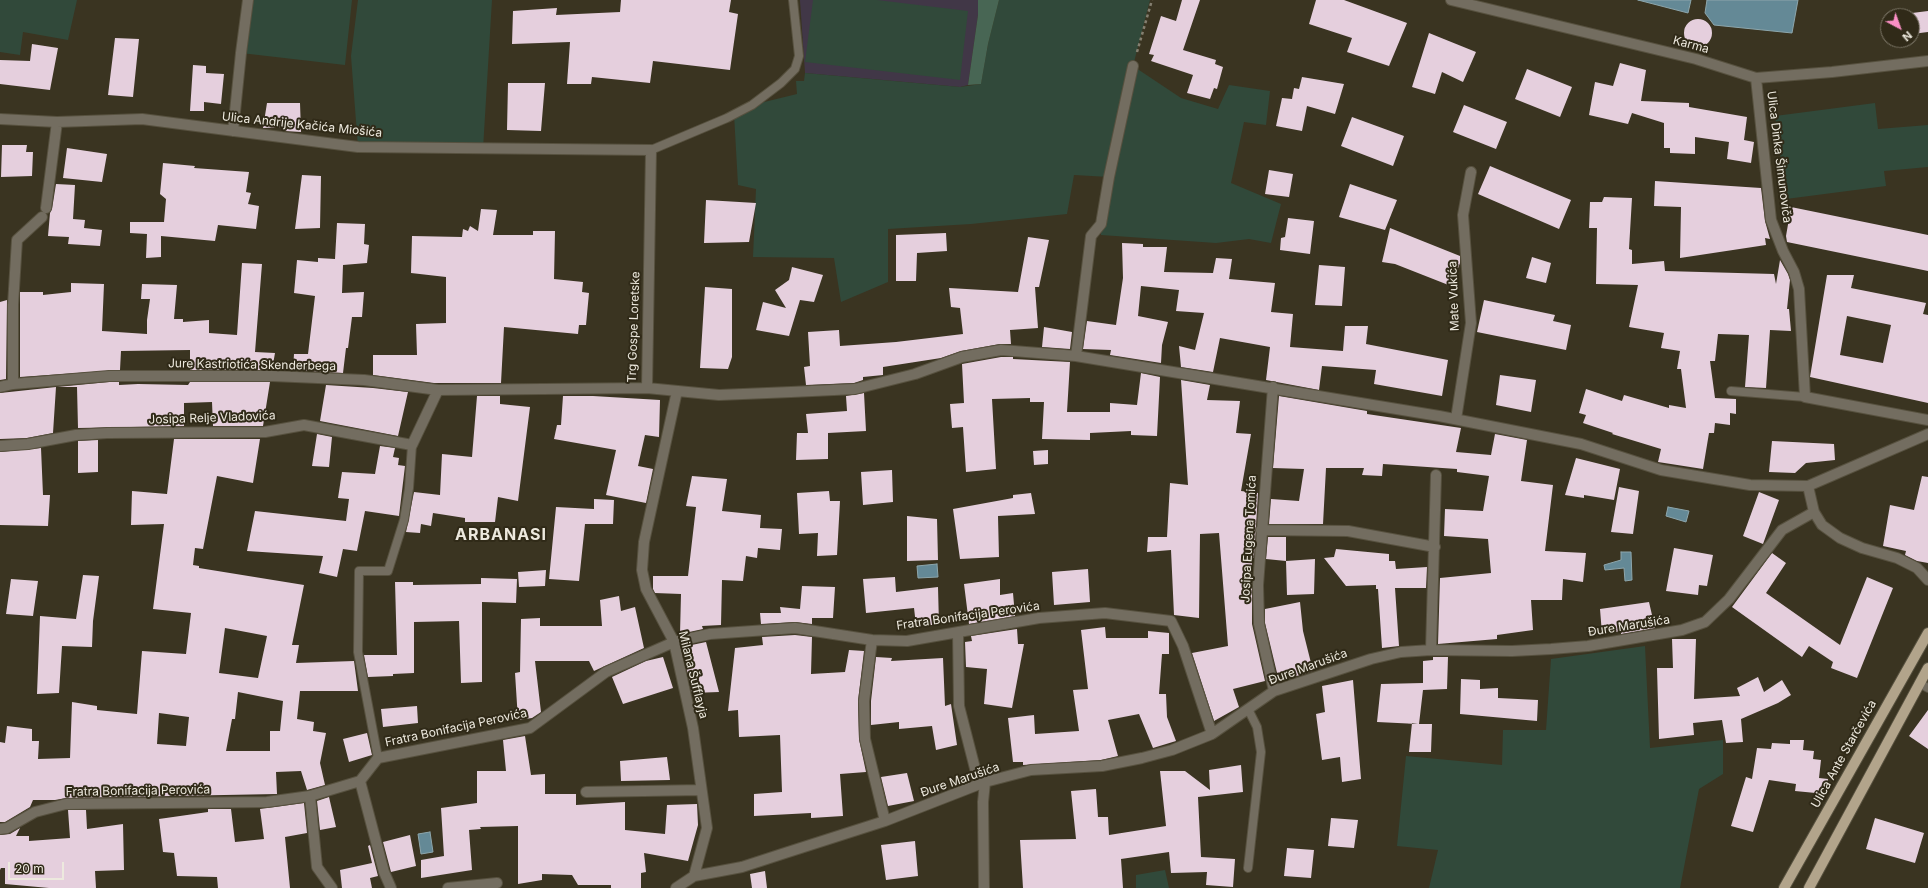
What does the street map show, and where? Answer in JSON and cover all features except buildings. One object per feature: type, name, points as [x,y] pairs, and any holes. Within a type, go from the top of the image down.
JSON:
[{"type":"main road","name":"Ulica Ante Starčevića","points":[[1784,888],[1928,633]]},
{"type":"main road","points":[[1809,888],[1924,685],[1928,668]]},
{"type":"street","points":[[233,131],[240,53],[248,0]]},
{"type":"street","name":"Karma","points":[[1451,0],[1696,59],[1756,78],[1832,72],[1928,61]]},
{"type":"street","points":[[1076,356],[1091,236],[1101,224],[1109,177],[1133,66]]},
{"type":"street","name":"Ulica Dinka Šimunoviča","points":[[1756,78],[1771,220],[1783,251],[1794,272],[1799,289],[1805,397]]},
{"type":"street","name":"Ulica Andrije Kačića Miošića","points":[[0,119],[57,122],[142,119],[358,147],[651,150]]},
{"type":"street","points":[[13,384],[13,305],[18,240],[44,213],[57,122]]},
{"type":"street","name":"Trg Gospe Loretske","points":[[504,390],[647,388],[651,150]]},
{"type":"street","name":"Mate Vukića","points":[[1456,419],[1471,323],[1463,215],[1472,172]]},
{"type":"street","points":[[647,388],[719,395],[855,389],[915,374],[962,357],[1001,350],[1076,356],[1273,387],[1456,419],[1581,444],[1661,470],[1750,485],[1808,486],[1928,434]]},
{"type":"street","name":"Jure Kastriotića Skenderbega","points":[[0,387],[13,384],[109,376],[272,376],[364,380],[438,390],[504,390]]},
{"type":"street","name":"Josipa Eugena Tomića","points":[[1273,387],[1258,585],[1259,624],[1274,691]]},
{"type":"street","points":[[412,445],[438,390]]},
{"type":"street","name":"Milana Šufflayja","points":[[677,391],[644,542],[642,570],[646,590],[674,642],[693,728],[707,828],[694,876]]},
{"type":"street","points":[[1805,397],[1928,420]]},
{"type":"street","name":"Josipa Relje Vladovića","points":[[0,446],[28,444],[76,435],[106,433],[265,432],[304,425],[412,445]]},
{"type":"street","points":[[1432,650],[1436,475]]},
{"type":"street","points":[[1808,486],[1814,512],[1822,525],[1840,538],[1862,548],[1897,558],[1917,568],[1928,580]]},
{"type":"street","name":"Đure Marušića","points":[[676,888],[694,876],[742,867],[885,821],[982,783],[1031,770],[1102,766],[1172,750],[1212,734],[1274,691],[1371,659],[1401,652],[1432,650],[1512,651],[1580,646],[1682,630],[1705,622],[1729,599],[1782,530],[1814,512]]},
{"type":"street","points":[[1261,530],[1348,531],[1435,547]]},
{"type":"street","name":"Fratra Bonifacija Perovića","points":[[0,829],[7,828],[35,812],[66,804],[267,802],[310,796],[360,781],[378,758],[530,728],[606,672],[674,642],[686,638],[710,634],[796,628],[872,640],[907,641],[1039,618],[1105,613],[1171,622],[1183,646],[1212,734]]},
{"type":"street","points":[[958,633],[959,706],[982,783],[984,888]]},
{"type":"street","points":[[872,640],[864,701],[865,738],[885,821]]},
{"type":"street","points":[[360,781],[384,872],[391,888]]},
{"type":"street","points":[[586,792],[701,790]]},
{"type":"street","points":[[310,796],[317,867],[332,888]]},
{"type":"street","points":[[448,888],[497,883]]},
{"type":"lane","points":[[651,150],[720,121],[752,104],[781,83],[795,69],[799,56],[793,0]]},
{"type":"lane","points":[[1731,391],[1805,397]]},
{"type":"lane","points":[[378,758],[358,652],[360,571],[388,571],[404,520],[409,488],[412,445]]},
{"type":"lane","points":[[1248,709],[1257,727],[1261,752],[1248,868]]},
{"type":"path","points":[[1133,66],[1152,0]]},
{"type":"shaded area","points":[[800,0],[978,0],[978,15],[968,85],[960,87],[805,73]]},
{"type":"green space","points":[[0,0],[77,0],[68,40],[23,32],[20,55],[0,52]]},
{"type":"green space","points":[[248,0],[352,0],[345,65],[241,53]]},
{"type":"green space","points":[[358,0],[492,0],[483,149],[358,147],[351,56]]},
{"type":"green space","points":[[813,0],[877,0],[968,11],[960,80],[805,62]]},
{"type":"green space","points":[[978,0],[999,0],[988,44],[981,84],[968,85],[978,15]]},
{"type":"green space","points":[[999,0],[1150,0],[1133,66],[1181,98],[1218,109],[1229,85],[1270,91],[1266,125],[1244,122],[1231,183],[1281,204],[1271,243],[1249,239],[1216,243],[1101,235],[1101,219],[1109,177],[1074,175],[1067,214],[971,224],[888,229],[888,282],[841,302],[834,258],[753,257],[756,189],[738,185],[734,114],[752,105],[797,94],[796,81],[804,81],[805,73],[960,87],[981,84],[988,44]]},
{"type":"green space","points":[[1875,103],[1878,129],[1928,125],[1928,167],[1884,171],[1886,186],[1786,199],[1775,116]]},
{"type":"green space","points":[[1645,646],[1650,748],[1723,740],[1723,774],[1699,789],[1680,888],[1429,888],[1438,850],[1397,846],[1406,756],[1502,765],[1503,730],[1546,730],[1551,659]]},
{"type":"green space","points":[[1165,870],[1169,888],[1136,888],[1136,875]]},
{"type":"water","points":[[1638,0],[1691,0],[1688,13]]},
{"type":"water","points":[[1707,0],[1798,0],[1792,33],[1714,25],[1705,13]]},
{"type":"water","points":[[1668,507],[1689,511],[1686,522],[1666,516]]},
{"type":"water","points":[[1621,552],[1631,552],[1632,580],[1625,581],[1624,568],[1605,570],[1604,565],[1621,560]]},
{"type":"water","points":[[937,564],[938,577],[918,578],[917,566]]},
{"type":"water","points":[[430,832],[433,852],[421,854],[418,834]]},
{"type":"district","name":"ARBANASI","points":[[501,535]]}]
